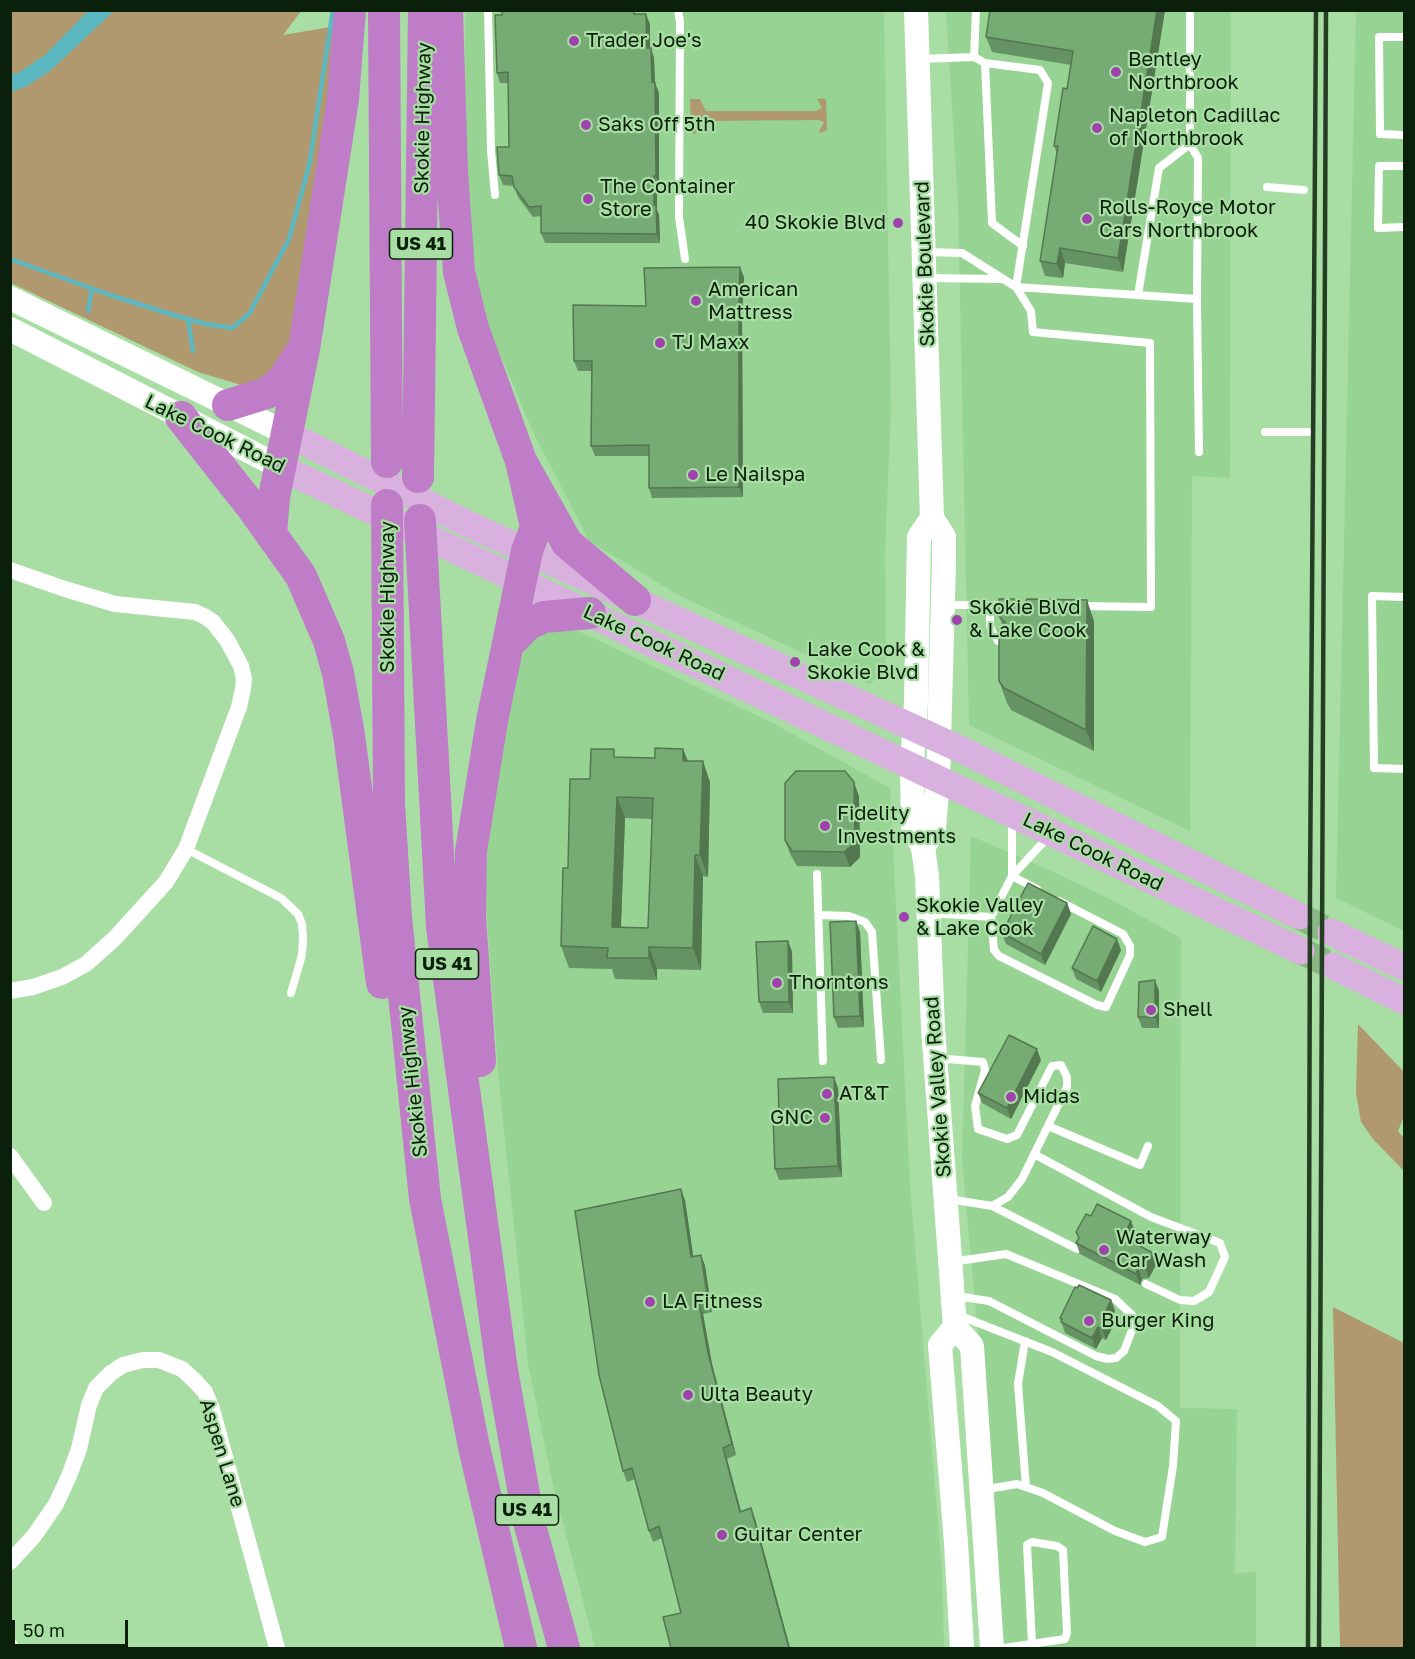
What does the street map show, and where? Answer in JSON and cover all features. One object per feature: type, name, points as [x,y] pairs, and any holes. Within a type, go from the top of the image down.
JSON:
[{"type":"highway","points":[[271,534],[274,497],[304,349],[343,99],[350,10]]},
{"type":"highway","name":"Skokie Highway","points":[[384,10],[387,462]]},
{"type":"highway","name":"Skokie Highway","points":[[418,477],[424,10]]},
{"type":"highway","points":[[447,10],[452,172],[459,272],[473,328],[521,461],[536,527],[525,566],[492,721],[471,850],[470,916],[502,1370]]},
{"type":"highway","points":[[228,405],[267,393],[282,381],[304,349]]},
{"type":"highway","points":[[181,417],[251,506],[301,576],[329,641],[338,673],[349,735],[391,1043],[404,1120],[425,1199]]},
{"type":"highway","points":[[521,461],[567,543],[635,600]]},
{"type":"highway","name":"Skokie Highway","points":[[387,506],[389,804],[396,917],[425,1199],[474,1447],[521,1648]]},
{"type":"highway","name":"Skokie Highway","points":[[420,520],[442,927],[502,1370],[529,1522],[564,1648]]},
{"type":"highway","points":[[509,644],[528,624],[544,617],[590,613]]},
{"type":"main road","name":"Skokie Boulevard","points":[[916,10],[932,518],[944,537],[943,604],[927,734]]},
{"type":"main road","name":"Lake Cook Road","points":[[10,298],[472,526],[590,613],[1301,951]]},
{"type":"main road","name":"Lake Cook Road","points":[[10,329],[280,467],[478,560],[525,566],[635,600],[927,734],[1299,916]]},
{"type":"main road","name":"Skokie Boulevard","points":[[927,734],[919,537],[932,518]]},
{"type":"main road","name":"Skokie Valley Road","points":[[927,734],[912,766],[913,828],[923,848],[927,876],[936,1058],[954,1312]]},
{"type":"main road","points":[[923,848],[934,829],[938,778],[927,734]]},
{"type":"main road","points":[[1331,932],[1404,967]]},
{"type":"main road","points":[[1333,966],[1404,1001]]},
{"type":"main road","points":[[954,1312],[972,1346],[992,1648]]},
{"type":"main road","points":[[954,1312],[940,1345],[962,1648]]},
{"type":"street","points":[[10,570],[115,604],[195,612],[213,621],[227,640],[241,666],[244,679],[239,707],[186,849],[166,882],[115,938],[86,964],[62,977],[33,987],[10,991]]},
{"type":"street","points":[[10,1156],[44,1203]]},
{"type":"street","name":"Aspen Lane","points":[[10,1562],[34,1536],[56,1504],[76,1458],[96,1388],[123,1365],[143,1360],[159,1360],[182,1369],[205,1392],[212,1409],[277,1648]]},
{"type":"lane","points":[[488,10],[491,151],[495,195]]},
{"type":"lane","points":[[678,10],[680,22],[680,224],[686,259]]},
{"type":"lane","points":[[974,57],[976,10]]},
{"type":"lane","points":[[1190,10],[1190,144],[1198,158],[1199,452]]},
{"type":"lane","points":[[1404,37],[1379,37],[1380,134],[1404,135]]},
{"type":"lane","points":[[918,59],[974,57],[985,63],[1040,70],[1048,83],[1016,287]]},
{"type":"lane","points":[[985,63],[993,223],[1023,246]]},
{"type":"lane","points":[[1138,295],[1159,168],[1190,144]]},
{"type":"lane","points":[[1404,166],[1379,166],[1378,228],[1404,227]]},
{"type":"lane","points":[[1267,187],[1304,190]]},
{"type":"lane","points":[[925,252],[962,253],[1016,287],[1031,310],[1033,332],[1150,343],[1150,607],[1065,606]]},
{"type":"lane","points":[[926,278],[1003,279]]},
{"type":"lane","points":[[1016,287],[1197,298]]},
{"type":"lane","points":[[1265,432],[1308,432]]},
{"type":"lane","points":[[1404,597],[1372,596],[1374,768],[1404,769]]},
{"type":"lane","points":[[943,604],[1020,605]]},
{"type":"lane","points":[[990,605],[990,626],[993,633],[1007,644]]},
{"type":"lane","points":[[1012,813],[1012,876]]},
{"type":"lane","points":[[1052,897],[1123,934],[1130,946],[1130,955],[1106,1007],[1097,1005],[999,956],[994,950],[991,917],[1012,876],[1053,833]]},
{"type":"lane","points":[[186,849],[280,898],[298,914],[302,924],[302,955],[291,993]]},
{"type":"lane","points":[[817,874],[823,1061]]},
{"type":"lane","points":[[1012,876],[1042,892]]},
{"type":"lane","points":[[929,912],[991,917]]},
{"type":"lane","points":[[819,915],[849,916],[865,922],[872,932],[881,1060]]},
{"type":"lane","points":[[936,1058],[983,1062],[985,1070],[975,1106],[978,1129],[1007,1139],[1017,1135],[1052,1066],[1061,1065],[1067,1077],[1067,1087],[1022,1179],[1008,1197],[992,1206]]},
{"type":"lane","points":[[1048,1126],[1140,1165],[1148,1146]]},
{"type":"lane","points":[[1034,1154],[1151,1217],[1220,1243],[1225,1257],[1209,1293],[1194,1301],[1180,1300],[1146,1284]]},
{"type":"lane","points":[[946,1199],[992,1206],[1077,1249]]},
{"type":"lane","points":[[951,1262],[1006,1254],[1115,1299],[1132,1315],[1134,1325],[1124,1351],[1116,1358],[1108,1359],[1096,1356],[989,1301],[954,1312]]},
{"type":"lane","points":[[954,1312],[1052,1352],[1158,1406],[1176,1421],[1173,1466],[1162,1537],[1145,1542],[1115,1531],[1042,1493],[1017,1484],[982,1490]]},
{"type":"lane","points":[[1025,1341],[1018,1384],[1026,1487]]},
{"type":"lane","points":[[1004,1648],[1065,1640],[1067,1633],[1063,1550],[1057,1546],[1032,1542],[1027,1545],[1032,1644]]},
{"type":"shaded area","points":[[302,10],[283,35],[342,25],[288,359],[254,389],[198,372],[11,283],[10,11]]},
{"type":"shaded area","points":[[465,11],[884,11],[891,410],[885,552],[886,672],[869,684],[680,596],[589,541],[533,432],[492,335],[466,239]]},
{"type":"shaded area","points":[[946,11],[1231,11],[1230,478],[1192,476],[1190,831],[969,725],[958,203]]},
{"type":"shaded area","points":[[1356,11],[1404,11],[1404,931],[1336,898]]},
{"type":"shaded area","points":[[690,99],[700,99],[706,111],[816,111],[822,108],[817,99],[826,100],[827,130],[821,133],[819,132],[824,122],[818,120],[702,121],[697,132],[694,134],[691,132]]},
{"type":"shaded area","points":[[572,628],[773,723],[890,788],[910,1185],[942,1571],[944,1648],[595,1648],[551,1476],[528,1363],[499,1081],[482,853],[517,666],[537,629]]},
{"type":"shaded area","points":[[971,836],[1114,901],[1181,938],[1180,1408],[1237,1409],[1235,1573],[1256,1572],[1256,1648],[1000,1648],[997,1544],[962,1160]]},
{"type":"shaded area","points":[[1358,1024],[1404,1072],[1404,1116],[1398,1131],[1404,1138],[1404,1171],[1373,1139],[1361,1122],[1356,1093]]},
{"type":"shaded area","points":[[1333,1307],[1404,1343],[1404,1648],[1340,1648]]},
{"type":"water","points":[[88,11],[114,11],[50,71],[27,86],[11,92],[11,74],[18,73],[45,55]]},
{"type":"building","points":[[502,10],[634,10],[634,14],[646,14],[647,48],[651,48],[652,82],[655,83],[654,205],[656,205],[657,234],[541,233],[541,206],[529,207],[514,187],[512,176],[499,175],[497,147],[509,147],[508,72],[497,73],[495,15],[502,15]]},
{"type":"building","points":[[990,10],[1157,10],[1118,258],[1060,248],[1057,264],[1040,261],[1058,146],[1054,146],[1063,88],[1067,89],[1073,51],[986,37]]},
{"type":"building","points":[[740,267],[739,487],[649,488],[649,445],[591,446],[592,361],[574,361],[573,305],[646,306],[644,268]]},
{"type":"building","points":[[999,599],[1014,599],[1020,605],[1027,599],[1087,600],[1086,730],[1004,688],[999,681],[999,629],[1004,627],[1005,622],[999,616]]},
{"type":"building","points":[[655,748],[683,749],[683,761],[703,761],[700,855],[695,855],[693,948],[649,947],[649,958],[607,958],[608,948],[561,946],[563,868],[568,868],[570,779],[590,779],[591,749],[614,749],[614,757],[655,758]],"holes":[[[617,797],[653,798],[648,928],[612,927]]]},
{"type":"building","name":"Fidelity Investments","points":[[796,771],[845,771],[854,782],[855,843],[844,852],[792,851],[785,840],[785,783]]},
{"type":"building","points":[[1028,883],[1067,903],[1041,954],[1002,933]]},
{"type":"building","name":"Thorntons","points":[[856,921],[860,1016],[834,1017],[830,922]]},
{"type":"building","points":[[1093,926],[1117,939],[1097,981],[1072,968]]},
{"type":"building","name":"Thorntons","points":[[788,941],[789,1002],[759,1002],[756,942]]},
{"type":"building","points":[[1155,980],[1155,1017],[1138,1017],[1139,982]]},
{"type":"building","points":[[1009,1035],[1037,1049],[1007,1108],[978,1093]]},
{"type":"building","points":[[834,1077],[838,1166],[775,1169],[773,1117],[779,1117],[778,1079]]},
{"type":"building","points":[[681,1189],[691,1257],[701,1255],[708,1301],[699,1303],[708,1353],[732,1444],[723,1448],[740,1512],[751,1508],[789,1648],[671,1648],[663,1617],[681,1613],[659,1526],[649,1531],[632,1468],[623,1471],[599,1375],[575,1211]]},
{"type":"building","name":"Waterway Car Wash","points":[[1097,1204],[1131,1221],[1123,1237],[1153,1253],[1145,1267],[1138,1268],[1136,1274],[1076,1243],[1079,1238],[1076,1232],[1086,1214],[1091,1216]]},
{"type":"building","name":"Burger King","points":[[1079,1285],[1111,1300],[1104,1315],[1108,1317],[1102,1329],[1098,1327],[1092,1338],[1061,1322],[1060,1318],[1075,1287]]},
{"type":"waterway","points":[[10,259],[177,316],[232,328],[249,314],[289,239],[309,166],[333,10]]},
{"type":"waterway","points":[[88,311],[92,289]]},
{"type":"waterway","points":[[188,319],[193,351]]},
{"type":"tunnel","points":[[1299,916],[1331,932]]},
{"type":"tunnel","points":[[1301,951],[1333,966]]},
{"type":"railway","points":[[1308,1648],[1316,10]]},
{"type":"railway","points":[[1319,1648],[1326,10]]},
{"type":"place","name":"Trader Joe's","points":[[574,41]]},
{"type":"place","name":"Bentley Northbrook","points":[[1116,72]]},
{"type":"place","name":"Saks Off 5th","points":[[586,125]]},
{"type":"place","name":"Napleton Cadillac of Northbrook","points":[[1097,128]]},
{"type":"place","name":"The Container Store","points":[[588,199]]},
{"type":"place","name":"Rolls-Royce Motor Cars Northbrook","points":[[1087,219]]},
{"type":"place","name":"40 Skokie Blvd","points":[[898,223]]},
{"type":"place","name":"American Mattress","points":[[696,301]]},
{"type":"place","name":"TJ Maxx","points":[[660,343]]},
{"type":"place","name":"Le Nailspa","points":[[693,475]]},
{"type":"place","name":"Skokie Blvd & Lake Cook","points":[[957,620]]},
{"type":"place","name":"Lake Cook & Skokie Blvd","points":[[795,662]]},
{"type":"place","name":"Fidelity Investments","points":[[825,826]]},
{"type":"place","name":"Skokie Valley & Lake Cook","points":[[904,917]]},
{"type":"place","name":"Thorntons","points":[[777,983]]},
{"type":"place","name":"Shell","points":[[1151,1010]]},
{"type":"place","name":"AT&T","points":[[827,1094]]},
{"type":"place","name":"Midas","points":[[1011,1097]]},
{"type":"place","name":"GNC","points":[[825,1118]]},
{"type":"place","name":"Waterway Car Wash","points":[[1104,1250]]},
{"type":"place","name":"LA Fitness","points":[[650,1302]]},
{"type":"place","name":"Burger King","points":[[1089,1321]]},
{"type":"place","name":"Ulta Beauty","points":[[688,1395]]},
{"type":"place","name":"Guitar Center","points":[[722,1535]]}]
